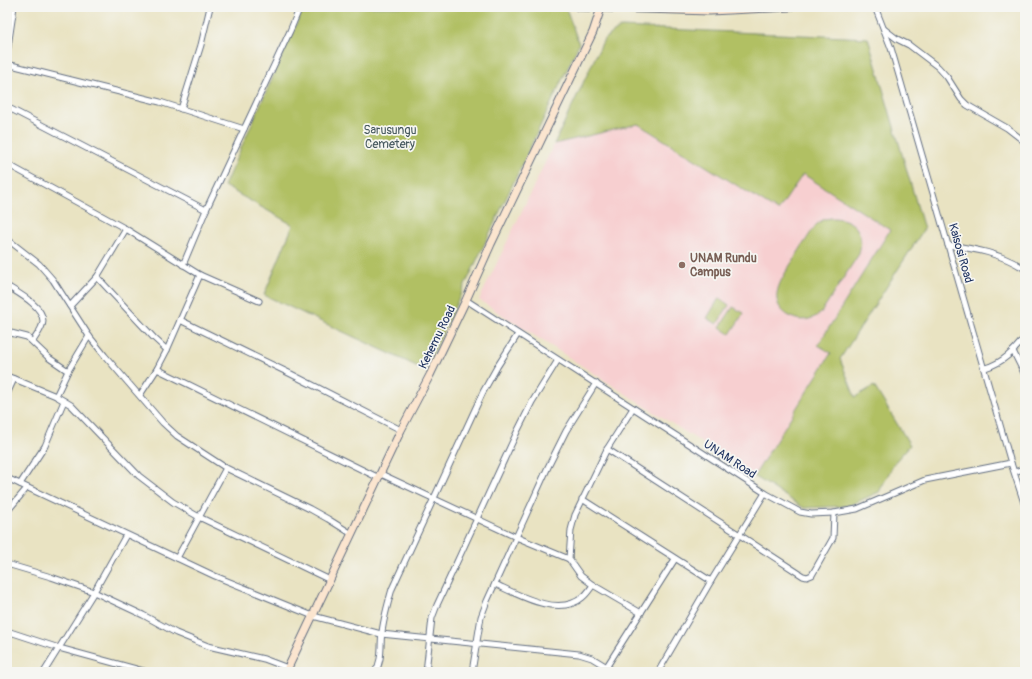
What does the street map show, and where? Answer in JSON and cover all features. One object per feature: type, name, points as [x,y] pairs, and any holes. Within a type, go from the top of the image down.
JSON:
[{"type":"street","points":[[7,53],[14,7]]},
{"type":"street","points":[[181,109],[201,45],[210,7]]},
{"type":"street","points":[[183,265],[206,210],[300,7]]},
{"type":"street","points":[[578,7],[710,10],[790,7]]},
{"type":"street","name":"Kaisosi Road","points":[[875,7],[891,48],[1011,463],[1025,506]]},
{"type":"street","name":"Kehemu Road","points":[[287,670],[401,430],[430,376],[491,244],[593,32],[600,8]]},
{"type":"street","points":[[884,29],[897,39],[909,45],[938,67],[947,77],[966,105],[1007,128],[1025,142]]},
{"type":"street","points":[[7,64],[160,102],[244,129]]},
{"type":"street","points":[[7,107],[206,210]]},
{"type":"street","points":[[7,164],[126,229],[200,275],[260,302]]},
{"type":"street","points":[[70,306],[97,277],[126,229]]},
{"type":"street","points":[[7,239],[46,271],[89,336],[163,423],[177,436],[226,468],[310,509],[352,534]]},
{"type":"street","points":[[948,245],[980,250],[1011,260],[1025,269]]},
{"type":"street","points":[[140,395],[157,369],[167,350],[200,275]]},
{"type":"street","points":[[97,277],[167,350]]},
{"type":"street","points":[[7,286],[29,300],[38,310],[42,318],[43,323],[32,341]]},
{"type":"street","name":"UNAM Road","points":[[466,300],[765,493],[800,512],[811,514],[834,513],[857,509],[925,480],[1011,463]]},
{"type":"street","points":[[180,320],[401,430]]},
{"type":"street","points":[[7,332],[24,336],[32,341],[49,358],[68,371]]},
{"type":"street","points":[[375,672],[378,668],[381,653],[381,634],[386,608],[392,589],[483,392],[518,334]]},
{"type":"street","points":[[56,396],[68,371],[89,336]]},
{"type":"street","points":[[984,368],[1001,361],[1013,351],[1025,337]]},
{"type":"street","points":[[1013,351],[1025,375]]},
{"type":"street","points":[[426,672],[432,618],[437,605],[517,432],[532,402],[558,360]]},
{"type":"street","points":[[157,369],[380,476],[569,559],[581,576],[593,585],[641,613]]},
{"type":"street","points":[[7,376],[56,396],[64,401],[78,412],[139,476],[173,502],[199,517],[330,580]]},
{"type":"street","points":[[7,394],[14,379]]},
{"type":"street","points":[[472,672],[481,617],[495,584],[566,431],[596,383]]},
{"type":"street","points":[[20,484],[45,446],[64,401]]},
{"type":"street","points":[[569,559],[571,530],[575,515],[607,449],[633,408]]},
{"type":"street","points":[[607,449],[739,534],[797,574],[807,577],[812,574],[833,538],[834,513]]},
{"type":"street","points":[[177,558],[226,468]]},
{"type":"street","points":[[1015,472],[1025,468]]},
{"type":"street","points":[[7,478],[227,581],[313,616],[381,634],[579,654],[592,658],[615,672]]},
{"type":"street","points":[[7,509],[10,508],[27,488]]},
{"type":"street","points":[[658,672],[739,534],[765,493]]},
{"type":"street","points":[[582,499],[711,581]]},
{"type":"street","points":[[44,672],[94,592],[126,535]]},
{"type":"street","points":[[607,666],[675,559]]},
{"type":"street","points":[[7,564],[94,592],[196,641],[277,663],[287,670]]},
{"type":"street","points":[[495,584],[534,602],[556,605],[574,604],[584,597],[593,585]]},
{"type":"street","points":[[7,631],[59,648],[147,672]]},
{"type":"shaded area","name":"UNAM Rundu Campus","points":[[638,124],[778,211],[803,174],[890,230],[818,344],[831,353],[754,476],[479,300],[554,144]]},
{"type":"green space","name":"Sarusungu Cemetery","points":[[304,7],[566,8],[579,44],[425,370],[264,295],[293,225],[224,186]]},
{"type":"green space","points":[[621,27],[868,38],[924,229],[840,359],[855,397],[874,386],[910,445],[895,462],[879,492],[848,506],[804,508],[754,476],[831,353],[818,345],[890,230],[803,174],[778,211],[638,124],[554,144],[604,39]]},
{"type":"green space","points":[[832,218],[847,221],[856,228],[861,240],[859,254],[820,314],[806,320],[795,319],[783,311],[778,304],[778,289],[785,274],[816,225],[824,219]]},
{"type":"green space","points":[[719,298],[729,305],[717,324],[707,318]]},
{"type":"green space","points":[[733,307],[744,313],[730,334],[720,327]]},
{"type":"place","name":"UNAM Rundu Campus","points":[[682,265]]}]
